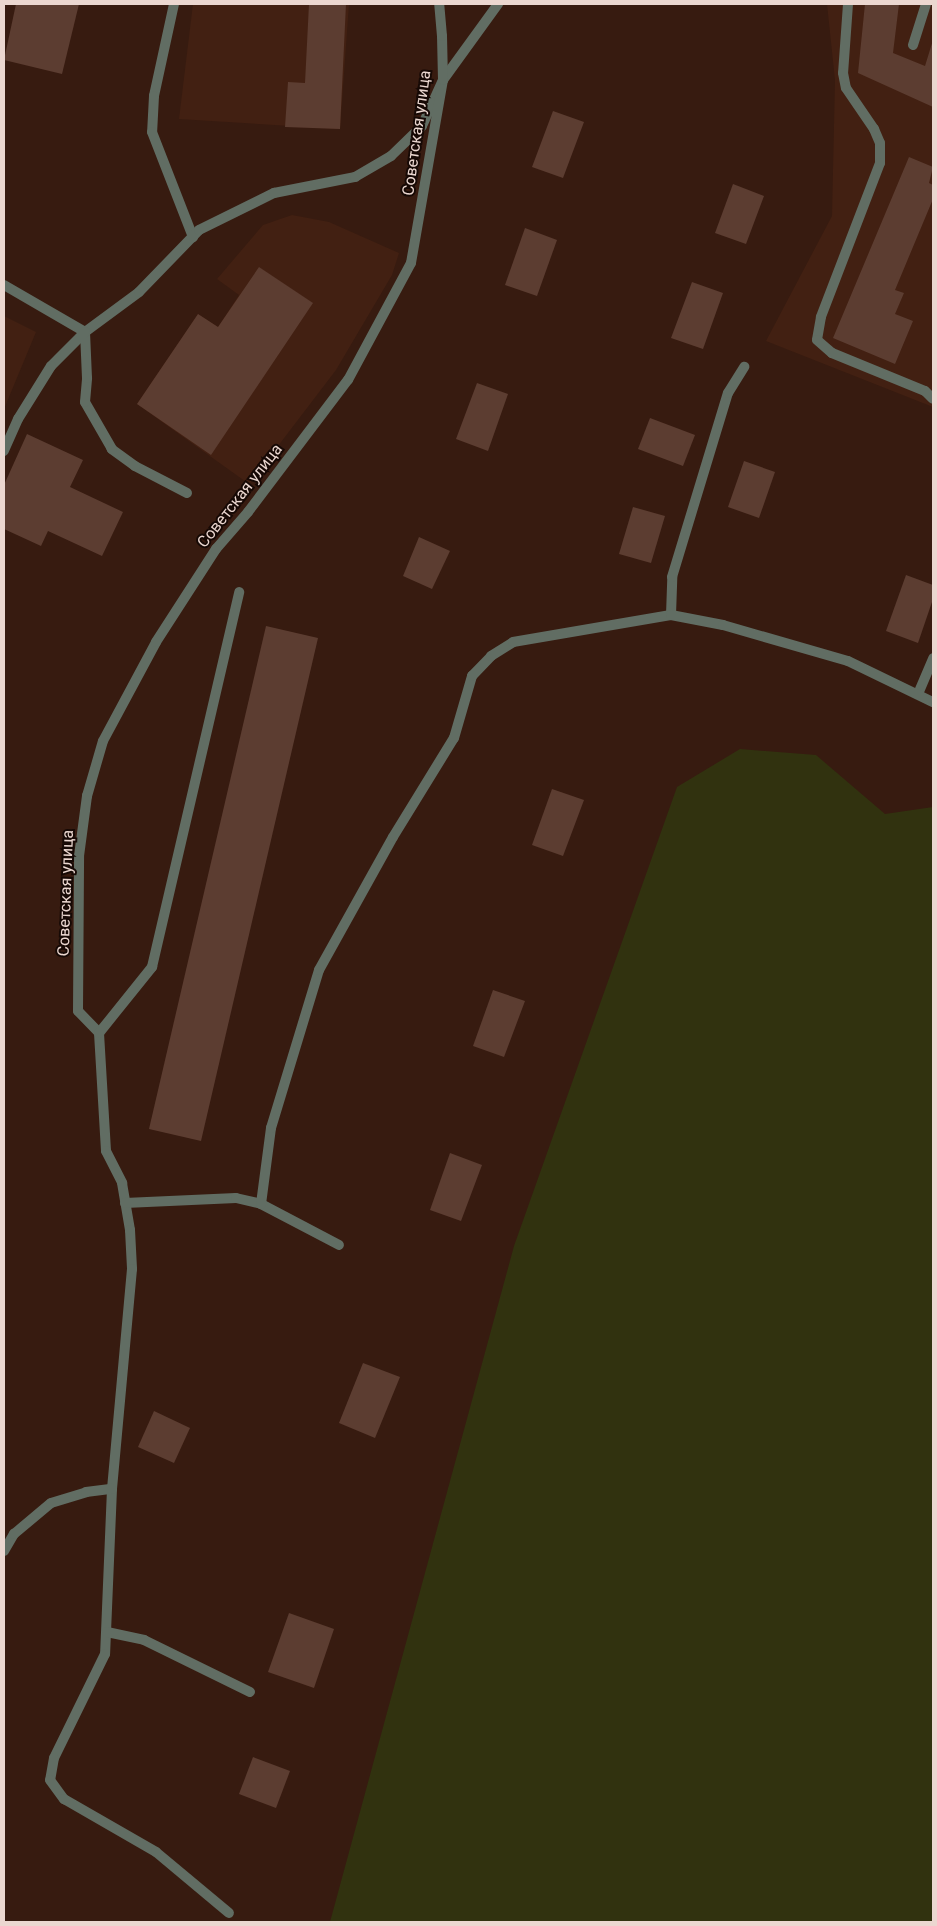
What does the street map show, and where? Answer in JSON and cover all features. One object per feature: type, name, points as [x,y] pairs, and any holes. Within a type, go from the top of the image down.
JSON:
[{"type":"street","points":[[174,4],[154,96],[152,132],[193,237]]},
{"type":"street","name":"Советская улица","points":[[99,1034],[78,1011],[79,856],[87,796],[103,741],[156,642],[216,549],[248,512],[348,380],[411,263],[443,80],[439,4]]},
{"type":"street","points":[[4,451],[18,419],[51,366],[85,332],[139,292],[199,230],[274,193],[355,177],[391,156],[422,126],[443,80],[498,4]]},
{"type":"street","points":[[848,4],[843,73],[846,88],[874,129],[880,143],[880,163],[821,316],[818,340],[832,353],[925,391],[933,399]]},
{"type":"street","points":[[913,45],[926,4]]},
{"type":"street","points":[[4,285],[85,332]]},
{"type":"street","points":[[85,332],[87,378],[85,402],[112,449],[135,466],[187,492]]},
{"type":"street","points":[[671,615],[672,577],[728,393],[744,367]]},
{"type":"street","points":[[229,1913],[156,1852],[64,1798],[50,1780],[54,1758],[105,1654],[108,1632],[112,1489],[132,1269],[130,1230],[122,1183],[106,1151],[99,1034],[152,967],[239,592]]},
{"type":"street","points":[[261,1204],[271,1128],[319,970],[393,837],[454,738],[472,676],[490,656],[514,642],[671,615],[723,625],[798,645],[848,661],[933,702]]},
{"type":"street","points":[[918,694],[933,658]]},
{"type":"street","points":[[125,1203],[236,1198],[261,1204],[339,1245]]},
{"type":"street","points":[[4,1552],[14,1534],[51,1503],[86,1492],[112,1489]]},
{"type":"street","points":[[108,1632],[144,1640],[250,1692]]},
{"type":"shaded area","points":[[193,4],[349,4],[340,129],[179,119]]},
{"type":"shaded area","points":[[827,4],[933,4],[933,407],[766,341],[832,216],[835,80]]},
{"type":"shaded area","points":[[292,215],[329,222],[399,253],[392,275],[336,370],[249,484],[137,404],[198,314],[218,327],[239,295],[217,279],[263,225]]},
{"type":"shaded area","points":[[4,316],[36,332],[4,409]]},
{"type":"shaded area","points":[[740,749],[816,755],[885,814],[933,807],[933,1922],[330,1922],[514,1246],[677,787]]},
{"type":"building","points":[[16,4],[79,4],[62,74],[4,60]]},
{"type":"building","points":[[309,4],[346,4],[340,129],[285,127],[288,82],[305,83]]},
{"type":"building","points":[[865,4],[899,4],[893,53],[925,66],[933,40],[933,107],[858,73]]},
{"type":"building","points":[[553,111],[584,122],[563,178],[532,167]]},
{"type":"building","points":[[909,157],[933,167],[929,183],[933,185],[933,199],[895,290],[904,293],[895,314],[913,321],[895,364],[833,338]]},
{"type":"building","points":[[733,184],[764,196],[746,244],[715,233]]},
{"type":"building","points":[[525,228],[557,240],[537,296],[505,285]]},
{"type":"building","points":[[259,267],[313,303],[211,455],[137,404],[198,314],[218,327]]},
{"type":"building","points":[[692,282],[723,293],[703,349],[671,338]]},
{"type":"building","points":[[477,383],[508,394],[488,451],[456,439]]},
{"type":"building","points":[[650,418],[695,435],[683,466],[638,449]]},
{"type":"building","points":[[27,434],[83,460],[70,487],[123,512],[102,556],[48,531],[41,546],[4,529],[4,485]]},
{"type":"building","points":[[744,461],[775,472],[759,518],[728,507]]},
{"type":"building","points":[[633,507],[665,516],[651,563],[619,554]]},
{"type":"building","points":[[419,537],[450,551],[432,589],[403,576]]},
{"type":"building","points":[[906,575],[933,585],[933,599],[918,643],[886,631]]},
{"type":"building","points":[[266,626],[318,638],[201,1141],[149,1129]]},
{"type":"building","points":[[552,789],[584,800],[563,856],[532,845]]},
{"type":"building","points":[[493,990],[525,1001],[504,1057],[473,1046]]},
{"type":"building","points":[[450,1153],[482,1165],[461,1221],[430,1210]]},
{"type":"building","points":[[363,1363],[400,1377],[375,1438],[339,1423]]},
{"type":"building","points":[[154,1411],[190,1428],[174,1463],[138,1447]]},
{"type":"building","points":[[289,1613],[334,1629],[314,1688],[268,1672]]},
{"type":"building","points":[[253,1757],[290,1771],[276,1808],[239,1794]]}]
